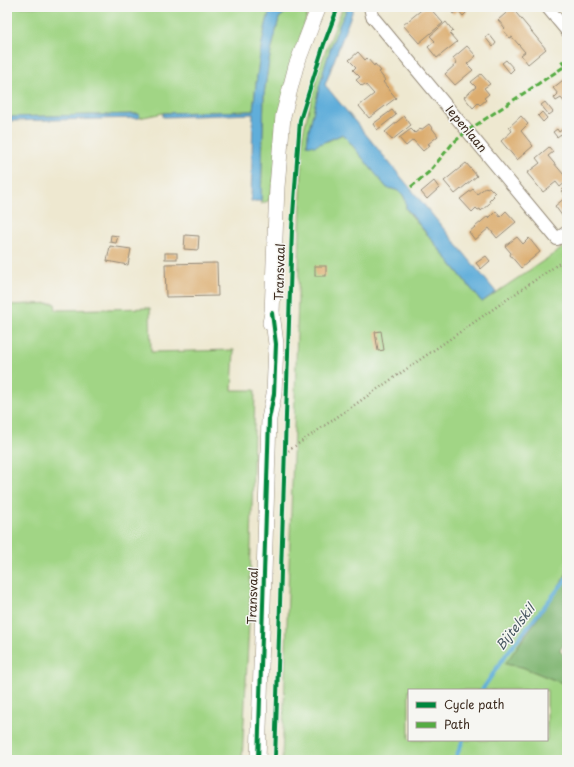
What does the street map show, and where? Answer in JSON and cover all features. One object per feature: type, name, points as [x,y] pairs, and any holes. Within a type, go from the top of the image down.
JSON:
[{"type":"street","name":"Transvaal","points":[[258,760],[269,419],[264,391],[266,342],[272,313],[277,187],[283,116],[296,66],[319,7]]},
{"type":"street","name":"Iepenlaan","points":[[370,7],[372,16],[557,239],[567,232]]},
{"type":"street","points":[[548,7],[567,31]]},
{"type":"path","points":[[285,453],[567,258]]},
{"type":"path","points":[[285,461],[286,445]]},
{"type":"green space","points":[[7,7],[271,7],[262,46],[253,111],[163,113],[139,118],[138,114],[7,117]]},
{"type":"green space","points":[[288,7],[310,7],[302,31],[270,200],[261,204],[264,94],[269,61],[279,18],[286,12]]},
{"type":"green space","points":[[343,7],[348,7],[334,38],[324,70],[308,135],[307,145],[328,141],[343,134],[387,188],[396,190],[404,196],[406,209],[482,302],[567,245],[567,573],[545,608],[527,631],[506,664],[522,667],[567,685],[567,760],[282,760],[303,133],[319,68]]},
{"type":"green space","points":[[55,303],[56,310],[150,308],[151,352],[234,350],[232,390],[255,390],[249,624],[242,760],[7,760],[7,305]]},
{"type":"green space","points":[[567,573],[567,640],[560,650],[567,658],[567,685],[522,667],[505,664],[545,608]]},
{"type":"water","points":[[271,7],[288,7],[286,12],[279,18],[269,61],[264,94],[261,201],[251,201],[253,114],[163,117],[163,113],[253,111],[262,46]]},
{"type":"water","points":[[348,7],[354,7],[325,85],[496,292],[482,302],[406,208],[404,196],[396,190],[387,188],[343,134],[315,146],[307,145],[308,135],[324,70],[334,38]]},
{"type":"water","points":[[139,114],[139,118],[7,121],[7,117]]},
{"type":"building","points":[[425,7],[429,7],[443,23],[419,43],[403,25]]},
{"type":"building","points":[[455,7],[462,7],[467,12],[463,16],[458,10],[453,14],[451,11]]},
{"type":"building","points":[[512,8],[546,49],[528,64],[521,55],[525,52],[512,37],[510,38],[503,30],[505,28],[498,20]]},
{"type":"building","points":[[446,22],[453,31],[450,34],[457,42],[437,58],[428,47],[435,41],[430,36]]},
{"type":"building","points":[[489,34],[496,43],[493,47],[485,37]]},
{"type":"building","points":[[467,46],[476,56],[467,64],[473,70],[455,85],[445,74],[457,63],[453,58]]},
{"type":"building","points":[[358,52],[365,60],[367,58],[381,71],[379,72],[385,80],[383,82],[396,98],[369,118],[359,106],[374,94],[365,84],[362,86],[356,80],[360,77],[353,70],[356,67],[349,60]]},
{"type":"building","points":[[506,60],[514,69],[510,73],[502,63]]},
{"type":"building","points":[[481,74],[490,84],[484,88],[489,94],[484,98],[486,100],[480,105],[478,103],[473,108],[464,97],[476,87],[471,82]]},
{"type":"building","points":[[567,77],[567,105],[561,98],[556,101],[554,98],[558,94],[553,88]]},
{"type":"building","points":[[545,102],[553,112],[549,115],[541,105]]},
{"type":"building","points":[[392,110],[396,115],[377,130],[373,124]]},
{"type":"building","points":[[542,112],[547,118],[543,122],[538,116]]},
{"type":"building","points":[[404,116],[411,125],[392,140],[385,132]]},
{"type":"building","points":[[521,116],[528,124],[521,131],[533,146],[517,160],[501,141],[512,131],[509,127]]},
{"type":"building","points":[[429,124],[438,136],[428,144],[430,145],[423,151],[413,140],[406,146],[399,138],[411,129],[415,133]]},
{"type":"building","points":[[557,129],[559,132],[563,129],[567,133],[563,137],[561,134],[557,137],[553,132]]},
{"type":"building","points":[[549,147],[553,152],[548,156],[564,175],[567,173],[567,181],[560,187],[556,182],[543,192],[527,173],[540,163],[536,158]]},
{"type":"building","points":[[466,163],[477,176],[455,194],[444,181]]},
{"type":"building","points":[[434,181],[439,188],[427,199],[421,192]]},
{"type":"building","points":[[567,186],[567,214],[563,217],[555,206],[566,197],[561,191]]},
{"type":"building","points":[[486,187],[489,187],[495,193],[493,195],[494,196],[489,201],[490,203],[481,211],[480,209],[478,210],[476,208],[472,212],[460,199],[473,189],[477,194]]},
{"type":"building","points":[[496,211],[500,217],[506,211],[516,222],[497,238],[489,228],[475,240],[469,232],[488,216],[489,218]]},
{"type":"building","points":[[111,235],[118,236],[116,243],[110,242]]},
{"type":"building","points":[[185,235],[199,236],[198,250],[184,249]]},
{"type":"building","points":[[517,237],[523,244],[529,238],[540,252],[521,268],[510,255],[511,253],[505,246]]},
{"type":"building","points":[[110,246],[131,249],[128,265],[107,261]]},
{"type":"building","points":[[165,253],[177,253],[177,259],[165,259]]},
{"type":"building","points":[[486,256],[490,261],[481,269],[476,263]]},
{"type":"building","points":[[217,263],[218,296],[166,297],[165,264]]},
{"type":"building","points":[[315,266],[326,266],[326,276],[315,276]]},
{"type":"building","points":[[381,331],[384,350],[378,351],[375,332]]},
{"type":"waterway","name":"Bijtelskil","points":[[483,689],[507,653],[567,578]]},
{"type":"waterway","name":"Bijtelskil","points":[[455,760],[463,741]]},
{"type":"marked path","points":[[411,187],[429,172],[453,143],[467,131],[565,66],[562,62],[567,58]]},
{"type":"cycle path","points":[[275,760],[292,228],[300,120],[324,44],[338,7]]},
{"type":"cycle path","points":[[258,760],[269,419],[274,394],[276,344],[272,313]]}]
